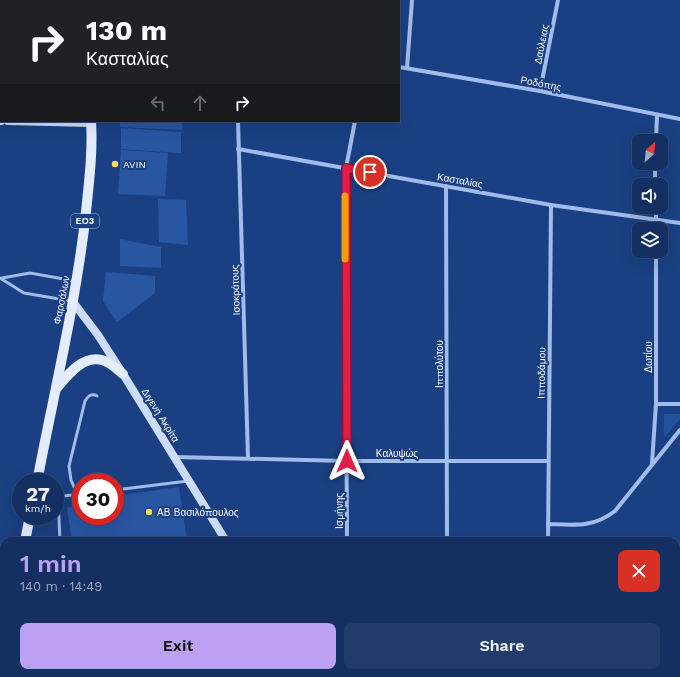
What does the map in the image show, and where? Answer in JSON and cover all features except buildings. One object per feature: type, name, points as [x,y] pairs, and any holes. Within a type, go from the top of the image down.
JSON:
[{"type":"main road","name":"Φαρσάλων","points":[[39,473],[77,282],[88,197],[92,122]]},
{"type":"main road","name":"Διγενή Ακρίτα","points":[[73,302],[98,335],[124,374],[224,537]]},
{"type":"main road","points":[[55,391],[76,367],[86,361],[102,360],[111,364],[124,374]]},
{"type":"main road","points":[[26,537],[28,525]]},
{"type":"street","points":[[407,68],[412,0]]},
{"type":"street","name":"Δαύλειας","points":[[540,91],[558,0]]},
{"type":"street","name":"Ροδόπης","points":[[400,67],[540,91],[680,119]]},
{"type":"street","points":[[656,134],[657,115]]},
{"type":"street","name":"Ισοκράτους","points":[[238,122],[248,458]]},
{"type":"street","name":"Ισμήνης","points":[[347,537],[346,168],[355,122]]},
{"type":"street","name":"Κασταλίας","points":[[238,149],[551,205],[680,223]]},
{"type":"street","name":"Ιππολύτου","points":[[446,186],[447,537]]},
{"type":"street","name":"Ιπποδάμου","points":[[548,537],[551,205]]},
{"type":"street","points":[[656,214],[656,220]]},
{"type":"street","name":"Δωτίου","points":[[652,463],[656,404],[656,258]]},
{"type":"street","points":[[656,404],[680,404]]},
{"type":"street","points":[[548,524],[587,524],[607,517],[615,511],[680,430]]},
{"type":"street","name":"Καλυψώς","points":[[175,457],[347,461],[548,461]]},
{"type":"lane","points":[[1,278],[30,273],[77,282]]},
{"type":"lane","points":[[1,278],[24,293],[73,302]]},
{"type":"lane","points":[[72,482],[69,466],[85,401],[91,395],[97,396]]},
{"type":"lane","points":[[124,489],[190,481]]},
{"type":"lane","points":[[59,525],[60,537]]},
{"type":"shaded area","points":[[664,414],[680,414],[680,419],[664,438]]},
{"type":"slow traffic","points":[[345,196],[345,259]]},
{"type":"place","name":"AVIN","points":[[115,164]]},
{"type":"place","name":"ΑΒ Βασιλόπουλος","points":[[149,512]]},
{"type":"route","points":[[347,461],[345,178],[346,168],[370,172]]}]
